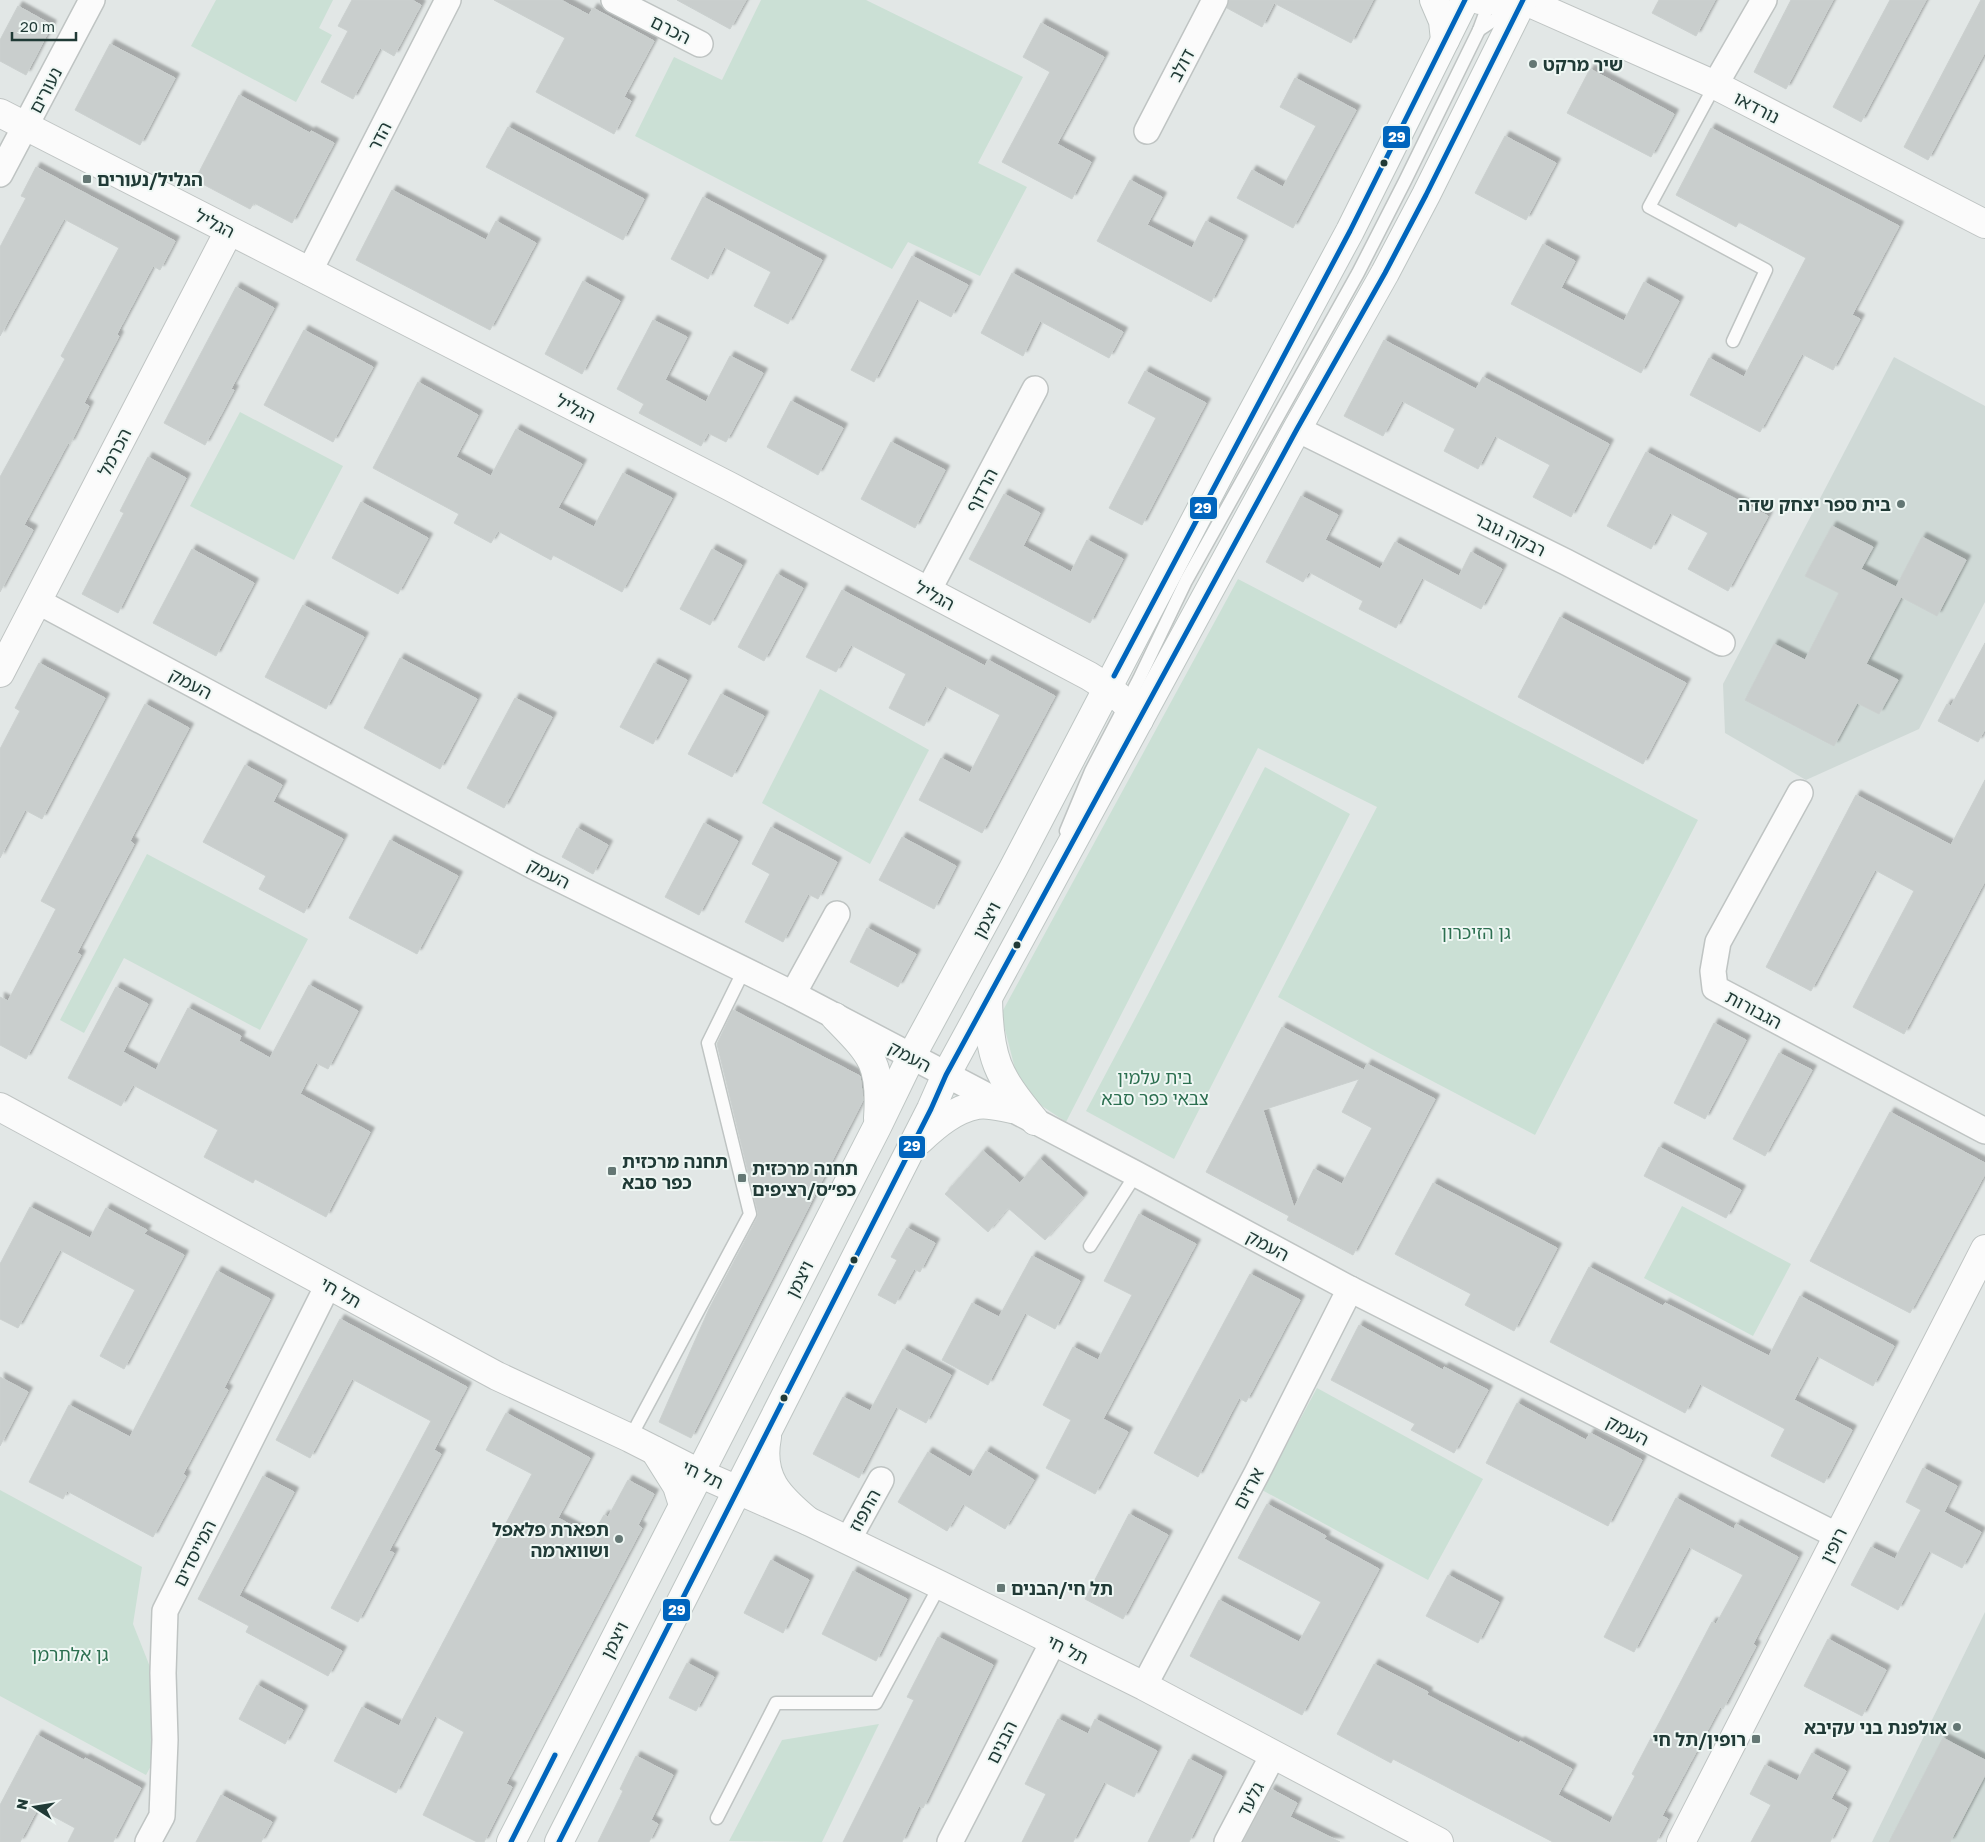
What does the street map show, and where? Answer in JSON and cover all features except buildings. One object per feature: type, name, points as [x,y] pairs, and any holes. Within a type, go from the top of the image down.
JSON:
[{"type":"main road","points":[[1434,0],[1443,21],[1445,40]]},
{"type":"main road","points":[[1481,0],[1523,0]]},
{"type":"main road","name":"ויצמן","points":[[559,1842],[912,1148],[946,1075],[1044,897],[1124,703],[1350,231],[1445,40],[1481,0]]},
{"type":"main road","name":"ויצמן","points":[[511,1842],[911,1057],[1008,878],[1124,703],[1297,429],[1426,195],[1523,0]]},
{"type":"main road","name":"נורדאו","points":[[1523,0],[1715,85],[1985,224]]},
{"type":"main road","name":"הגליל","points":[[0,113],[711,477],[928,591],[1124,703]]},
{"type":"main road","name":"הכרמל","points":[[0,673],[229,231]]},
{"type":"main road","points":[[988,998],[988,1028],[991,1048],[999,1071],[1024,1115]]},
{"type":"main road","points":[[835,1017],[870,1056],[878,1076],[880,1096],[877,1127]]},
{"type":"main road","points":[[912,1148],[936,1126],[955,1113],[977,1105],[990,1105],[1024,1115]]},
{"type":"main road","name":"תל חי","points":[[0,1107],[497,1376],[630,1438],[699,1474],[808,1521],[940,1585],[1144,1686],[1439,1842]]},
{"type":"main road","name":"רופין","points":[[1681,1842],[1985,1249]]},
{"type":"main road","points":[[770,1426],[765,1458],[768,1473],[775,1489],[785,1502],[808,1521]]},
{"type":"main road","points":[[655,1451],[677,1486],[684,1505]]},
{"type":"street","name":"נעורים","points":[[0,174],[92,0]]},
{"type":"street","name":"הדר","points":[[309,272],[448,0]]},
{"type":"street","name":"הכרם","points":[[614,0],[700,44]]},
{"type":"street","name":"דולב","points":[[1147,131],[1215,0]]},
{"type":"street","points":[[1715,85],[1764,0]]},
{"type":"street","name":"הרדוף","points":[[928,591],[1035,389]]},
{"type":"street","name":"רבקה גובר","points":[[1297,429],[1558,557],[1722,644]]},
{"type":"street","name":"העמק","points":[[37,601],[533,866],[793,994],[1350,1289],[1838,1536]]},
{"type":"street","name":"הגבורות","points":[[1800,793],[1718,942],[1713,971],[1715,988],[1985,1131]]},
{"type":"street","points":[[793,994],[837,914]]},
{"type":"street","name":"המייסדים","points":[[148,1842],[162,1816],[165,1740],[163,1672],[165,1611],[328,1285]]},
{"type":"street","name":"ארזים","points":[[1144,1686],[1257,1473],[1350,1289]]},
{"type":"street","name":"התפוז","points":[[848,1540],[881,1480]]},
{"type":"street","name":"הבנים","points":[[950,1842],[1053,1642]]},
{"type":"street","name":"גלעד","points":[[1227,1842],[1273,1755]]},
{"type":"lane","points":[[1124,703],[1186,581],[1358,273],[1405,182],[1479,30],[1481,0]]},
{"type":"lane","points":[[1479,30],[1523,0]]},
{"type":"lane","points":[[1715,85],[1649,207],[1766,270],[1733,341]]},
{"type":"lane","points":[[1124,703],[1148,631],[1186,581]]},
{"type":"lane","points":[[630,1438],[750,1214],[708,1043],[744,970]]},
{"type":"lane","points":[[1090,1246],[1136,1174]]},
{"type":"lane","points":[[717,1818],[776,1703],[876,1703],[940,1585]]},
{"type":"shaded area","name":"בית ספר יצחק שדה","points":[[1894,357],[1985,406],[1985,602],[1919,729],[1806,780],[1725,733],[1723,684]]},
{"type":"shaded area","name":"אולפנת בני עקיבא","points":[[1985,1612],[1985,1842],[1872,1842]]},
{"type":"green space","points":[[216,0],[333,0],[319,28],[332,35],[296,102],[191,46]]},
{"type":"green space","points":[[761,0],[866,0],[1023,77],[978,163],[1027,187],[980,276],[908,242],[892,269],[635,136],[674,57],[722,80]]},
{"type":"green space","points":[[240,412],[343,466],[294,560],[190,506]]},
{"type":"green space","name":"גן הזיכרון","points":[[1238,579],[1698,820],[1535,1135],[1377,1052],[1278,997],[1377,807],[1258,748],[1066,1122],[1021,1092],[1001,1014]]},
{"type":"green space","points":[[820,689],[929,750],[870,864],[762,803]]},
{"type":"green space","name":"בית עלמין צבאי כפר סבא","points":[[1265,767],[1350,814],[1174,1159],[1086,1111]]},
{"type":"green space","points":[[147,854],[308,939],[260,1030],[124,958],[84,1033],[60,1020]]},
{"type":"green space","points":[[1682,1206],[1791,1264],[1753,1336],[1644,1278]]},
{"type":"green space","points":[[1317,1388],[1483,1479],[1428,1580],[1262,1490]]},
{"type":"green space","name":"גן אלתרמן","points":[[0,1490],[142,1567],[133,1624],[173,1725],[146,1775],[0,1696]]},
{"type":"green space","points":[[879,1724],[822,1842],[729,1841],[782,1740]]},
{"type":"transit line","name":"29","points":[[1114,676],[1350,231],[1465,0]]},
{"type":"transit line","name":"29","points":[[559,1842],[931,1109],[946,1075],[1297,429],[1385,273],[1523,0]]},
{"type":"transit line","name":"29","points":[[511,1842],[555,1755]]},
{"type":"place","name":"שיר מרקט","points":[[1533,64]]},
{"type":"place","name":"הגליל/נעורים","points":[[87,179]]},
{"type":"place","name":"בית ספר יצחק שדה","points":[[1901,504]]},
{"type":"place","name":"תחנה מרכזית כפר סבא","points":[[612,1171]]},
{"type":"place","name":"תחנה מרכזית כפ״ס/רציפים","points":[[742,1178]]},
{"type":"place","name":"תפארת פלאפל ושווארמה","points":[[619,1539]]},
{"type":"place","name":"תל חי/הבנים","points":[[1001,1588]]},
{"type":"place","name":"אולפנת בני עקיבא","points":[[1957,1727]]},
{"type":"place","name":"רופין/תל חי","points":[[1756,1739]]}]
